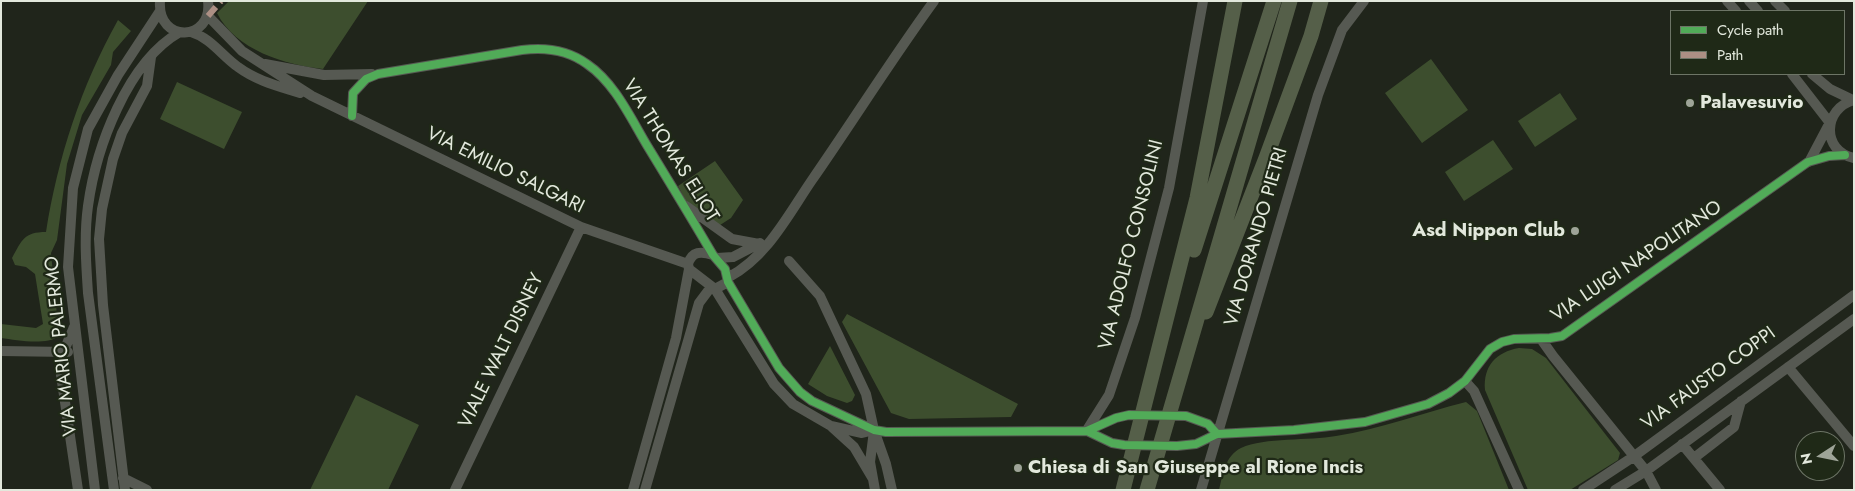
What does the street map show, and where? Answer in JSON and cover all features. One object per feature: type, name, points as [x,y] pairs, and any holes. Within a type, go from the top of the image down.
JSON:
[{"type":"highway","points":[[1122,490],[1198,198],[1235,1]]},
{"type":"highway","points":[[1152,377],[1274,1]]},
{"type":"highway","points":[[1147,490],[1184,356],[1290,1]]},
{"type":"highway","points":[[1184,356],[1211,301],[1311,36],[1321,1]]},
{"type":"highway","points":[[1311,36],[1328,1]]},
{"type":"street","points":[[160,4],[167,26],[180,32],[191,32],[202,26],[208,16],[208,1]]},
{"type":"street","points":[[645,490],[699,303],[713,288],[748,266],[774,235],[899,49],[934,1]]},
{"type":"street","name":"VIA ADOLFO CONSOLINI","points":[[1087,431],[1109,396],[1135,318],[1169,188],[1202,1]]},
{"type":"street","name":"VIA DORANDO PIETRI","points":[[1201,490],[1318,95],[1342,30],[1364,1]]},
{"type":"street","points":[[1775,1],[1784,10]]},
{"type":"street","name":"VIA MARIO PALERMO","points":[[95,490],[68,268],[73,188],[88,129],[160,4]]},
{"type":"street","name":"VIA EMILIO SALGARI","points":[[208,16],[230,42],[312,96],[581,227],[688,266],[713,288],[782,394],[799,408],[831,426]]},
{"type":"street","name":"VIA MARIO PALERMO","points":[[114,490],[88,293],[86,262],[88,207],[92,180],[109,129],[130,86],[160,44],[180,32]]},
{"type":"street","name":"VIA EMILIO SALGARI","points":[[191,32],[205,38],[238,68],[264,82],[312,96]]},
{"type":"street","name":"VIA THOMAS ELIOT","points":[[259,62],[324,75],[378,74],[536,48],[565,53],[588,65],[609,86],[715,256],[789,381],[812,401],[874,430]]},
{"type":"street","points":[[125,490],[103,305],[99,239],[102,209],[110,168],[122,133],[147,86],[152,54]]},
{"type":"street","name":"VIA THOMAS ELIOT","points":[[352,116],[353,93],[366,80],[378,74]]},
{"type":"street","points":[[1793,75],[1830,123],[1831,139],[1837,148],[1851,158]]},
{"type":"street","points":[[1813,75],[1830,90],[1853,100]]},
{"type":"street","name":"VIA LUIGI NAPOLITANO","points":[[1087,431],[1112,443],[1124,446],[1177,446],[1196,444],[1217,434],[1294,430],[1365,422],[1428,404],[1465,381],[1490,349],[1502,342],[1514,339],[1541,339],[1562,336],[1808,162],[1817,150],[1838,108],[1853,100]]},
{"type":"street","name":"VIA LUIGI NAPOLITANO","points":[[1808,162],[1828,156],[1851,158]]},
{"type":"street","points":[[681,202],[732,239],[759,244]]},
{"type":"street","name":"VIALE WALT DISNEY","points":[[455,490],[581,227]]},
{"type":"street","points":[[699,252],[715,256],[733,257],[774,235]]},
{"type":"street","points":[[633,490],[676,338],[688,266],[694,254],[699,252],[704,246],[704,239]]},
{"type":"street","points":[[790,262],[820,296],[866,394],[874,430],[886,464],[892,490]]},
{"type":"street","name":"VIA FAUSTO COPPI","points":[[1583,490],[1633,456],[1854,295]]},
{"type":"street","name":"VIA FAUSTO COPPI","points":[[1615,490],[1646,471],[1854,319]]},
{"type":"street","points":[[75,325],[63,353],[61,375],[78,490]]},
{"type":"street","points":[[1541,339],[1646,471],[1656,490]]},
{"type":"street","points":[[1,351],[78,352]]},
{"type":"street","points":[[1788,367],[1854,446]]},
{"type":"street","points":[[1465,381],[1474,391],[1519,490]]},
{"type":"street","name":"VIA FAUSTO COPPI","points":[[1694,458],[1734,427],[1741,402]]},
{"type":"street","name":"VIA LUIGI NAPOLITANO","points":[[874,430],[900,433],[1087,431],[1103,423],[1129,415],[1186,416],[1208,424],[1217,434]]},
{"type":"street","points":[[831,426],[862,433],[874,430]]},
{"type":"street","points":[[831,426],[854,448],[874,485]]},
{"type":"street","points":[[874,430],[870,462],[874,485]]},
{"type":"street","points":[[1682,444],[1720,490]]},
{"type":"street","points":[[123,478],[147,490]]},
{"type":"green space","points":[[229,1],[368,1],[323,69],[293,64],[278,59],[249,46],[236,37],[225,26],[217,13]]},
{"type":"green space","points":[[118,20],[131,31],[113,52],[111,65],[82,115],[67,164],[57,240],[51,253],[59,336],[39,342],[1,338],[1,324],[36,328],[43,324],[35,274],[26,267],[15,265],[12,258],[24,238],[39,232],[46,232],[64,149],[82,96]]},
{"type":"green space","points":[[1431,59],[1468,110],[1422,143],[1385,93]]},
{"type":"green space","points":[[177,82],[242,112],[224,149],[160,119]]},
{"type":"green space","points":[[1560,93],[1577,119],[1535,147],[1518,121]]},
{"type":"green space","points":[[1493,140],[1513,169],[1464,201],[1445,172]]},
{"type":"green space","points":[[715,161],[743,200],[731,218],[717,227],[703,211],[692,213],[678,186]]},
{"type":"green space","points":[[847,314],[1018,404],[1011,417],[909,419],[891,413],[842,322]]},
{"type":"green space","points":[[830,346],[855,395],[852,401],[847,403],[827,396],[808,384]]},
{"type":"green space","points":[[1519,348],[1532,349],[1546,358],[1620,453],[1618,460],[1570,490],[1528,490],[1485,390],[1486,374],[1493,362],[1504,353]]},
{"type":"green space","points":[[356,395],[419,425],[388,490],[310,490]]},
{"type":"green space","points":[[1466,402],[1477,411],[1509,490],[1219,490],[1228,461],[1241,448],[1262,442],[1325,438],[1353,433]]},
{"type":"marked path","points":[[208,16],[221,1]]},
{"type":"cycle path","points":[[352,116],[353,93],[366,79],[378,74],[531,49],[548,49],[572,55],[597,72],[614,91],[713,255],[725,269],[728,282],[779,368],[800,392],[812,401],[874,430],[886,432],[1087,431],[1116,418],[1129,415],[1186,416],[1208,424],[1217,434]]},
{"type":"cycle path","points":[[1087,431],[1112,443],[1177,446],[1196,444],[1217,434],[1294,430],[1365,422],[1428,404],[1449,393],[1465,381],[1490,349],[1502,342],[1514,339],[1562,336],[1808,162],[1829,156],[1845,155]]},
{"type":"place","name":"Palavesuvio","points":[[1690,103]]},
{"type":"place","name":"Asd Nippon Club","points":[[1575,231]]},
{"type":"place","name":"Chiesa di San Giuseppe al Rione Incis","points":[[1018,468]]}]
